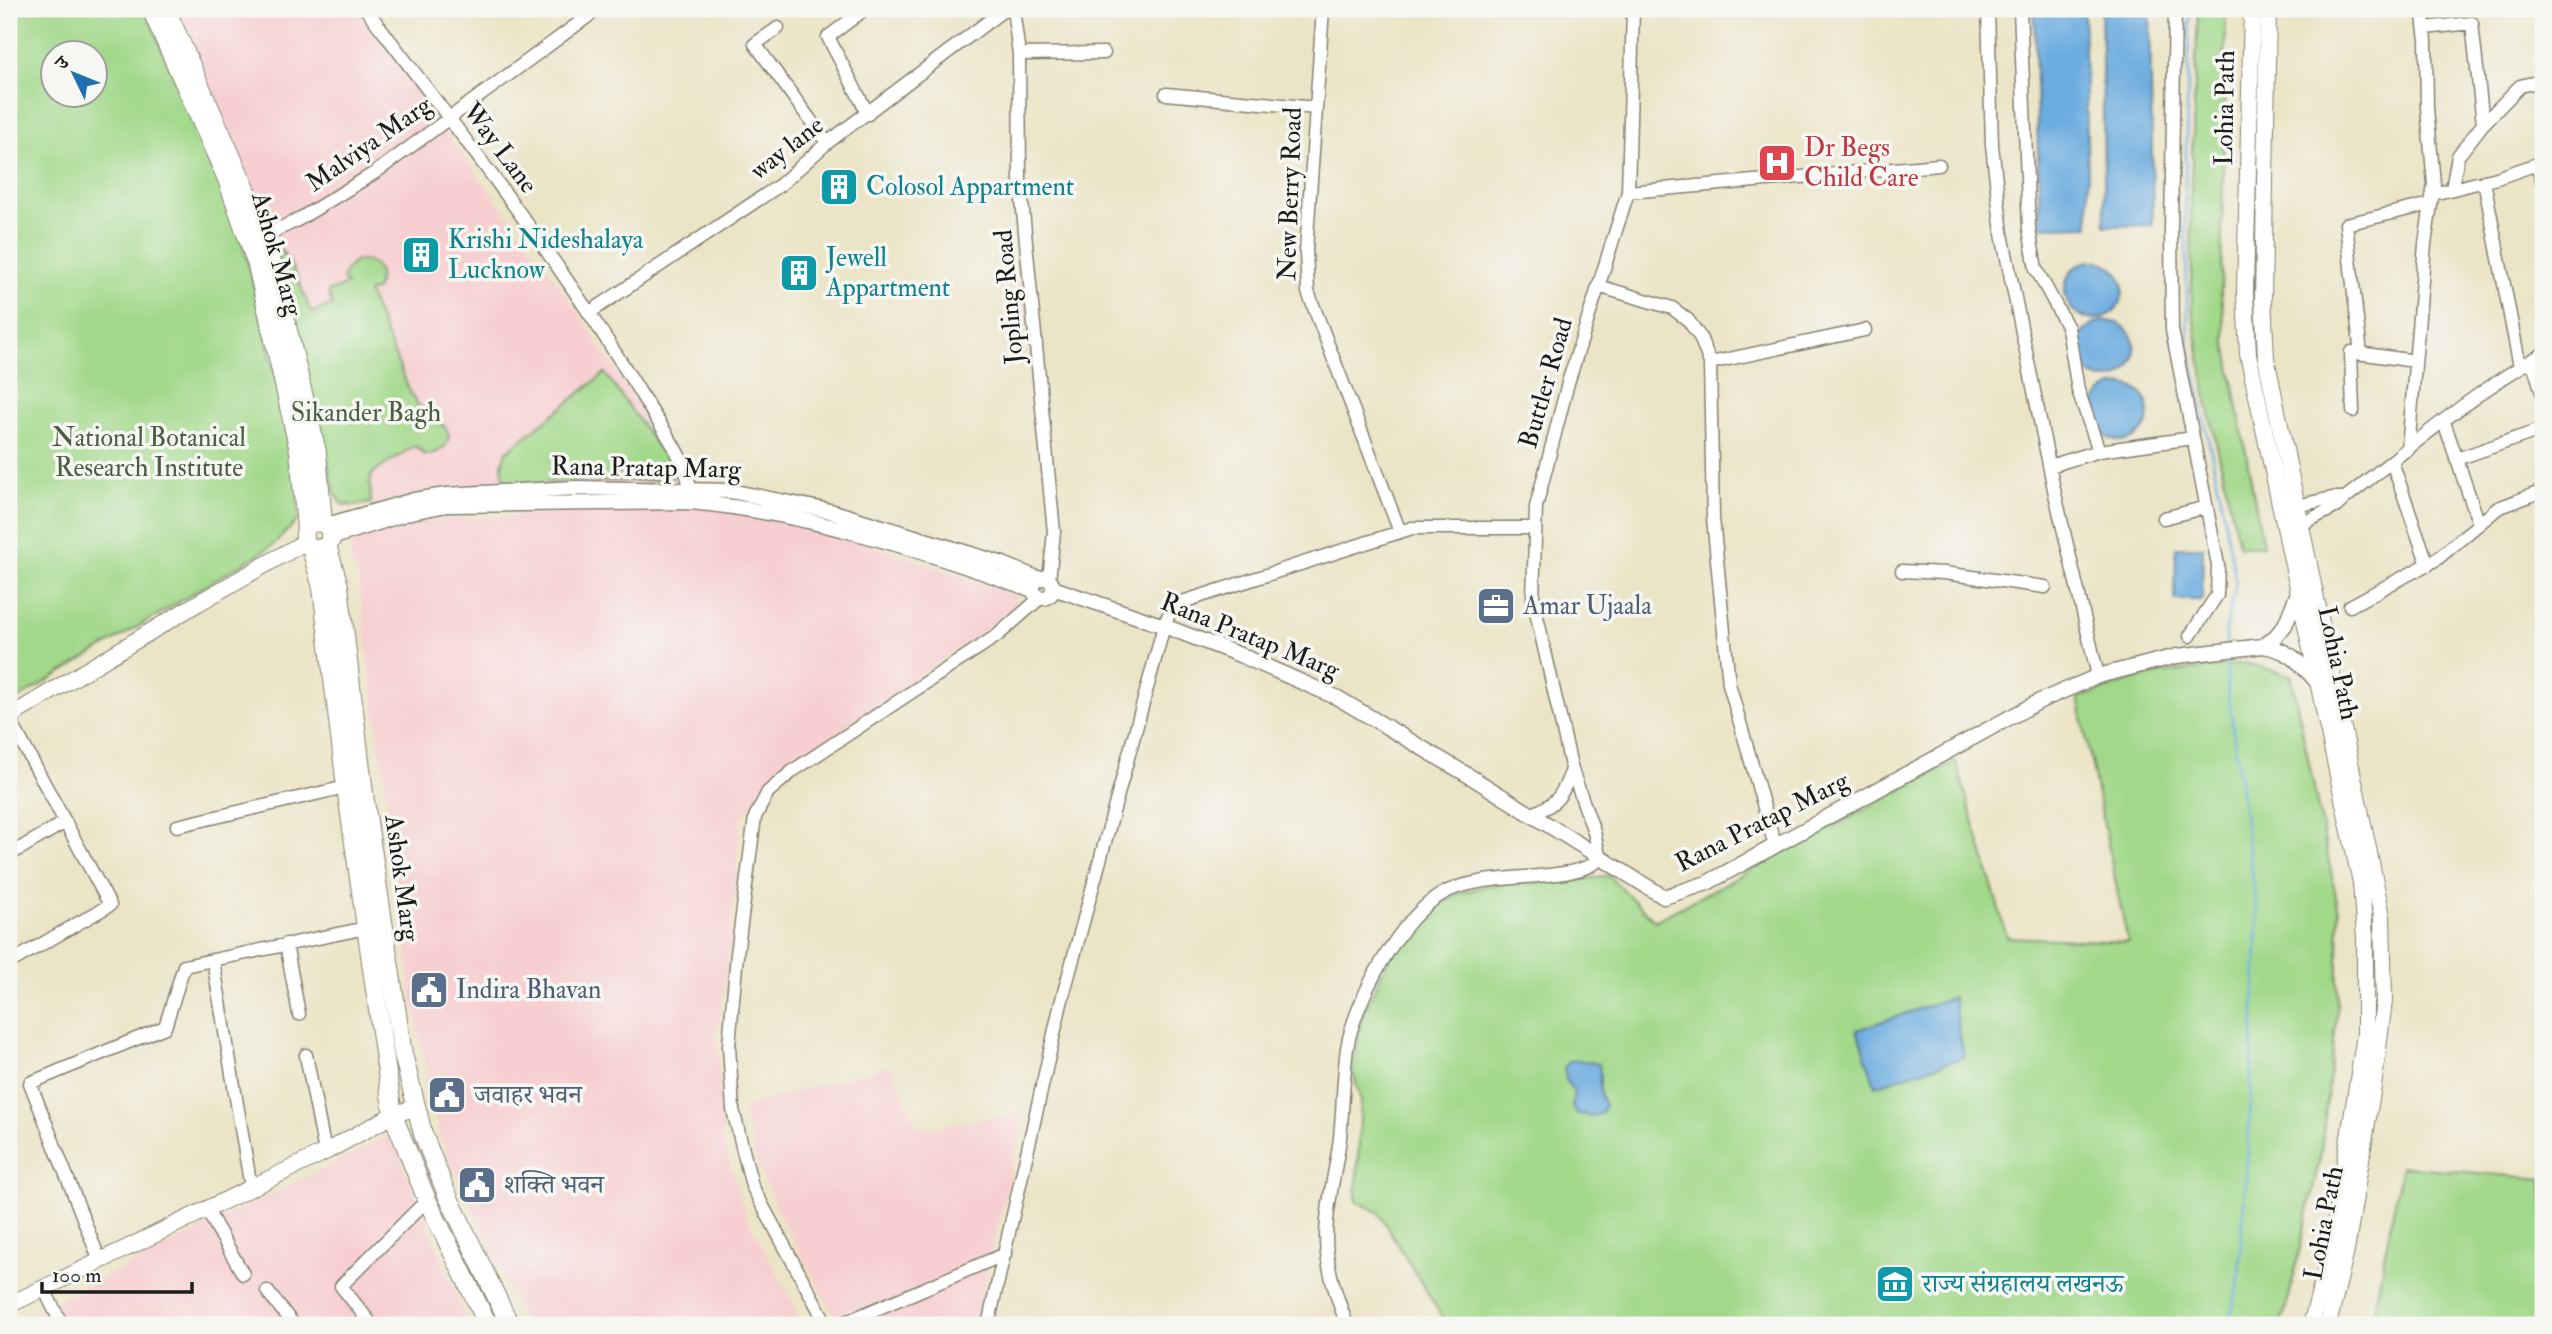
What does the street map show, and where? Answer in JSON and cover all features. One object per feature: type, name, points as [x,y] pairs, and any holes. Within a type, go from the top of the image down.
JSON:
[{"type":"main road","name":"Ashok Marg","points":[[151,9],[227,179],[257,265],[319,536],[339,586],[376,881],[403,1054],[423,1134],[446,1192],[510,1325]]},
{"type":"main road","name":"Ashok Marg","points":[[166,9],[246,189],[269,250],[317,452],[322,588],[346,787],[393,1115],[427,1200],[482,1322]]},
{"type":"main road","name":"Lohia Path","points":[[2252,9],[2245,292],[2248,354],[2361,883],[2365,938],[2365,1035],[2332,1246],[2311,1325]]},
{"type":"main road","name":"Lohia Path","points":[[2268,9],[2263,299],[2266,346],[2296,506],[2382,916],[2384,1001],[2374,1080],[2346,1251],[2328,1325]]},
{"type":"main road","name":"Rana Pratap Marg","points":[[9,717],[198,603],[319,536]]},
{"type":"main road","points":[[9,1305],[325,1152],[393,1115],[416,1107]]},
{"type":"street","name":"Way Lane","points":[[366,9],[506,193],[589,313],[685,467],[691,496]]},
{"type":"street","name":"Malviya Marg","points":[[263,236],[296,221],[376,172],[598,9]]},
{"type":"street","points":[[865,9],[828,37],[868,114]]},
{"type":"street","name":"way lane","points":[[589,313],[780,185],[827,143],[1005,9]]},
{"type":"street","name":"Jopling Road","points":[[1013,9],[1019,54],[1020,180],[1054,532],[1043,587]]},
{"type":"street","name":"New Berry Road","points":[[1322,9],[1306,251],[1308,292],[1400,532]]},
{"type":"street","name":"Buttler Road","points":[[1600,859],[1573,770],[1533,599],[1535,528],[1536,507],[1556,428],[1628,192],[1633,9]]},
{"type":"street","points":[[1988,9],[1992,145],[2002,234],[2050,466],[2098,676]]},
{"type":"street","points":[[2020,9],[2026,175],[2032,251],[2036,270],[2068,328],[2078,390],[2099,451]]},
{"type":"street","points":[[2175,9],[2172,330],[2218,565],[2217,595],[2190,636]]},
{"type":"street","points":[[2408,450],[2425,244],[2434,184],[2422,9]]},
{"type":"street","points":[[2425,28],[2472,23],[2483,124]]},
{"type":"street","points":[[778,29],[755,44],[827,143]]},
{"type":"street","points":[[1019,54],[1104,52]]},
{"type":"street","points":[[2452,189],[2458,156],[2483,124],[2520,86],[2537,82],[2543,89]]},
{"type":"street","points":[[1166,94],[1316,108]]},
{"type":"street","points":[[2361,354],[2346,224],[2540,163],[2543,184]]},
{"type":"street","points":[[1628,192],[1939,165]]},
{"type":"street","points":[[2484,181],[2543,395]]},
{"type":"street","points":[[1598,286],[1672,308],[1688,320],[1700,337],[1710,363],[1713,518],[1729,684],[1775,846]]},
{"type":"street","points":[[1710,363],[1865,330]]},
{"type":"street","points":[[2353,411],[2351,352],[2415,361]]},
{"type":"street","points":[[2300,525],[2337,506],[2444,422],[2532,360]]},
{"type":"street","points":[[2444,422],[2479,524]]},
{"type":"street","points":[[2457,459],[2543,429]]},
{"type":"street","points":[[2050,466],[2099,451],[2193,438]]},
{"type":"street","points":[[2392,462],[2428,565]]},
{"type":"street","name":"Rana Pratap Marg","points":[[319,536],[414,500],[446,495],[575,488],[691,496],[730,491],[830,511],[1003,564],[1043,587],[1164,626],[1339,698],[1664,897],[1707,883],[2040,701],[2098,676],[2177,656],[2259,647]]},
{"type":"street","points":[[2350,607],[2428,565],[2498,508],[2543,491]]},
{"type":"street","points":[[2296,506],[2345,498]]},
{"type":"street","points":[[2164,518],[2207,507]]},
{"type":"street","points":[[988,1325],[1061,1003],[1164,626],[1173,605],[1412,528],[1535,528]]},
{"type":"street","points":[[1902,571],[1944,573],[2045,587]]},
{"type":"street","points":[[827,1325],[752,1186],[733,1110],[729,1046],[737,954],[755,817],[768,792],[794,769],[999,635],[1043,587]]},
{"type":"street","points":[[2259,647],[2276,636],[2286,625],[2298,593]]},
{"type":"street","points":[[2259,647],[2281,649],[2290,654],[2317,682]]},
{"type":"street","points":[[9,717],[110,905],[9,963]]},
{"type":"street","points":[[1530,815],[1550,807],[1562,796],[1573,770]]},
{"type":"street","points":[[177,825],[346,787]]},
{"type":"street","points":[[9,855],[65,822]]},
{"type":"street","points":[[1347,1325],[1330,1274],[1326,1238],[1340,1139],[1347,1046],[1360,1005],[1382,960],[1406,926],[1441,894],[1466,883],[1573,872],[1592,866],[1600,859]]},
{"type":"street","points":[[100,1261],[30,1083],[166,1027],[184,966],[366,928]]},
{"type":"street","points":[[286,944],[299,1014]]},
{"type":"street","points":[[212,960],[251,1188]]},
{"type":"street","points":[[306,1055],[325,1152]]},
{"type":"street","points":[[372,1325],[341,1286],[427,1200]]},
{"type":"street","points":[[207,1210],[243,1274]]},
{"type":"street","points":[[839,1325],[1005,1254]]},
{"type":"street","points":[[44,1289],[62,1325]]},
{"type":"street","points":[[267,1291],[294,1325]]},
{"type":"shaded area","points":[[177,9],[355,9],[575,307],[677,469],[674,483],[446,488],[355,508],[342,507],[334,495],[272,245]]},
{"type":"shaded area","points":[[699,508],[801,521],[1017,595],[1012,611],[784,769],[760,789],[740,824],[728,964],[717,1032],[722,1138],[745,1213],[804,1325],[525,1325],[439,1137],[412,998],[358,577],[351,561],[350,546],[371,534],[408,522],[605,510]]},
{"type":"shaded area","points":[[890,1065],[918,1129],[1024,1113],[975,1325],[840,1325],[783,1222],[757,1164],[742,1108]]},
{"type":"shaded area","points":[[391,1135],[469,1325],[9,1325]]},
{"type":"green space","name":"National Botanical Research Institute","points":[[9,9],[145,9],[239,228],[298,467],[298,520],[272,546],[9,704]]},
{"type":"green space","points":[[2198,9],[2226,9],[2221,292],[2226,343],[2263,546],[2239,546],[2208,406],[2192,309],[2191,184]]},
{"type":"green space","name":"Sikander Bagh","points":[[273,244],[291,265],[311,312],[332,305],[328,292],[347,284],[343,278],[346,270],[355,261],[368,262],[376,267],[379,277],[376,290],[368,292],[411,394],[421,408],[446,428],[448,440],[439,451],[425,455],[417,447],[412,447],[372,474],[371,503],[355,506],[342,504],[335,493]]},
{"type":"green space","points":[[605,373],[674,470],[671,480],[504,484],[502,464],[506,452]]},
{"type":"green space","points":[[2245,663],[2291,675],[2339,911],[2337,1015],[2320,1158],[2289,1297],[2280,1325],[1447,1325],[1378,1212],[1356,1201],[1361,1101],[1352,1068],[1362,1016],[1391,954],[1432,909],[1458,894],[1485,886],[1582,880],[1608,875],[1655,921],[1956,761],[2007,937],[2128,942],[2078,698],[2149,675]]},
{"type":"green space","points":[[2402,1166],[2543,1179],[2543,1325],[2371,1325]]},
{"type":"water","points":[[2034,9],[2084,9],[2089,226],[2040,227]]},
{"type":"water","points":[[2101,9],[2150,9],[2153,225],[2105,226]]},
{"type":"water","points":[[2094,261],[2105,263],[2118,274],[2123,290],[2121,301],[2110,314],[2094,319],[2083,317],[2070,306],[2065,290],[2067,279],[2078,266]]},
{"type":"water","points":[[2106,321],[2117,323],[2130,334],[2135,350],[2133,361],[2122,374],[2106,379],[2095,377],[2082,366],[2077,350],[2079,339],[2090,326]]},
{"type":"water","points":[[2115,385],[2127,385],[2137,389],[2145,397],[2149,413],[2145,429],[2137,437],[2127,441],[2115,441],[2105,437],[2097,429],[2093,419],[2093,407],[2097,397],[2105,389]]},
{"type":"water","points":[[2176,547],[2203,547],[2202,600],[2175,600]]},
{"type":"water","points":[[1953,997],[1964,1057],[1875,1086],[1857,1030]]},
{"type":"water","points":[[1570,1061],[1599,1064],[1600,1091],[1605,1105],[1602,1113],[1595,1116],[1577,1114],[1572,1106],[1574,1091],[1567,1083],[1564,1068]]},
{"type":"waterway","points":[[2190,9],[2185,183],[2188,342],[2236,582],[2226,628],[2226,647]]},
{"type":"waterway","points":[[2227,657],[2227,685],[2258,919],[2248,1149],[2238,1287],[2228,1325]]},
{"type":"place","name":"Dr Begs Child Care","points":[[1777,163]]},
{"type":"place","name":"Colosol Appartment","points":[[839,187]]},
{"type":"place","name":"Krishi Nideshalaya Lucknow","points":[[421,255]]},
{"type":"place","name":"Jewell Appartment","points":[[799,273]]},
{"type":"place","name":"Amar Ujaala","points":[[1496,606]]},
{"type":"place","name":"Indira Bhavan","points":[[429,990]]},
{"type":"place","name":"जवाहर भवन","points":[[447,1095]]},
{"type":"place","name":"शक्ति भवन","points":[[477,1185]]},
{"type":"place","name":"राज्य संग्रहालय लखनऊ","points":[[1895,1284]]}]
